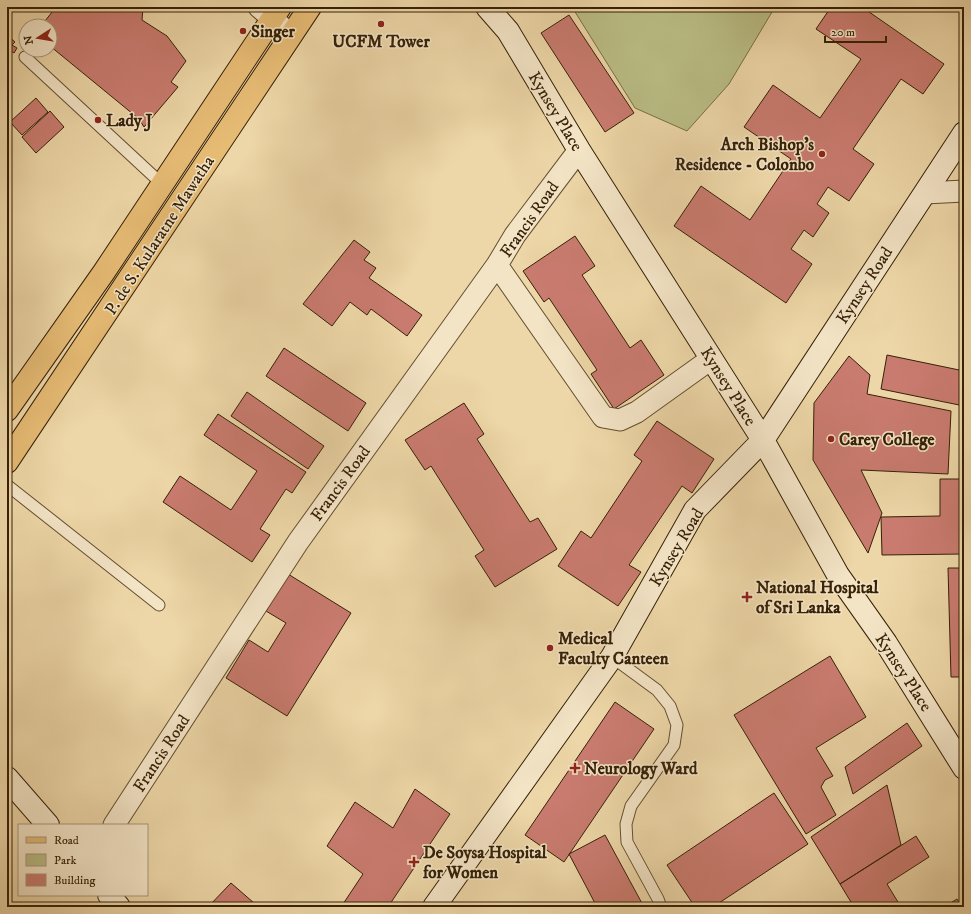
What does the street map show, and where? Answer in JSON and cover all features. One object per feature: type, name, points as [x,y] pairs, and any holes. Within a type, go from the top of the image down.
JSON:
[{"type":"main road","name":"P. de S. Kularatne Mawatha","points":[[7,462],[130,280],[310,7]]},
{"type":"main road","name":"P. de S. Kularatne Mawatha","points":[[7,410],[104,272],[162,184],[271,11]]},
{"type":"street","name":"Kynsey Place","points":[[487,7],[508,31],[580,150],[763,440],[838,575],[886,643],[964,768]]},
{"type":"street","points":[[271,11],[291,35]]},
{"type":"street","name":"Kynsey Road","points":[[434,907],[612,657],[695,510],[763,440],[964,134]]},
{"type":"street","name":"Francis Road","points":[[115,824],[298,542],[497,265],[515,234],[580,150]]},
{"type":"street","points":[[925,193],[964,191]]},
{"type":"street","points":[[497,265],[603,417],[620,420],[631,415],[711,358]]},
{"type":"street","points":[[7,778],[47,824]]},
{"type":"street","points":[[110,896],[119,907]]},
{"type":"lane","points":[[26,58],[162,184]]},
{"type":"lane","points":[[7,485],[159,605]]},
{"type":"lane","points":[[612,657],[657,690],[670,706],[676,725],[674,745],[631,806],[626,824],[627,842],[661,907]]},
{"type":"green space","points":[[572,7],[775,7],[729,84],[687,131],[635,108]]},
{"type":"building","points":[[56,7],[143,7],[142,20],[167,36],[186,61],[171,82],[178,87],[144,127],[139,119],[58,53],[58,18],[47,18]]},
{"type":"building","name":"Arch Bishop's Residence - Colonbo","points":[[831,7],[862,7],[944,64],[923,94],[901,79],[853,149],[874,164],[849,201],[828,187],[817,204],[829,213],[813,237],[804,230],[791,249],[812,264],[786,303],[674,226],[701,186],[750,220],[791,159],[744,127],[773,85],[820,118],[861,59],[816,29]]},
{"type":"building","points":[[569,15],[634,113],[605,132],[541,33]]},
{"type":"building","points":[[7,35],[15,42],[12,45],[17,48],[14,53],[7,48]]},
{"type":"building","points":[[36,98],[48,112],[22,135],[10,122]]},
{"type":"building","points":[[50,111],[64,127],[36,153],[22,137]]},
{"type":"building","points":[[575,236],[595,266],[582,275],[630,348],[641,340],[664,375],[614,409],[591,374],[597,370],[549,298],[544,302],[523,271]]},
{"type":"building","points":[[354,240],[370,252],[364,260],[376,268],[369,278],[422,315],[407,336],[371,309],[367,315],[350,302],[332,326],[303,304]]},
{"type":"building","points":[[284,348],[366,403],[348,431],[266,376]]},
{"type":"building","points":[[887,355],[964,371],[964,406],[881,389]]},
{"type":"building","points":[[849,356],[870,375],[867,394],[951,411],[948,474],[861,470],[882,513],[868,553],[813,460],[814,403]]},
{"type":"building","points":[[247,392],[324,446],[308,469],[231,416]]},
{"type":"building","points":[[464,403],[484,434],[477,439],[530,522],[538,518],[557,549],[495,587],[475,556],[484,550],[431,466],[425,470],[405,440]]},
{"type":"building","points":[[218,414],[306,472],[292,493],[286,489],[260,529],[270,535],[252,562],[163,502],[180,476],[231,510],[257,471],[204,435]]},
{"type":"building","points":[[657,421],[714,459],[692,493],[682,486],[629,565],[641,572],[618,606],[558,566],[581,531],[591,538],[642,461],[634,455]]},
{"type":"building","points":[[940,479],[964,479],[964,554],[882,555],[881,517],[940,516]]},
{"type":"building","points":[[948,568],[964,568],[964,677],[951,677]]},
{"type":"building","points":[[288,574],[351,613],[287,716],[226,678],[249,640],[268,652],[286,623],[266,611]]},
{"type":"building","points":[[830,656],[866,717],[816,748],[833,776],[825,780],[821,787],[836,815],[806,834],[734,715]]},
{"type":"building","points":[[615,702],[654,729],[564,862],[525,835]]},
{"type":"building","points":[[907,723],[922,746],[853,794],[845,767]]},
{"type":"building","points":[[887,785],[901,845],[840,884],[811,837]]},
{"type":"building","points":[[415,789],[450,814],[388,907],[341,907],[363,874],[327,846],[355,802],[393,828]]},
{"type":"building","points":[[774,793],[808,844],[713,907],[695,907],[667,865]]},
{"type":"building","points":[[605,835],[644,907],[597,907],[569,854]]},
{"type":"building","points":[[916,836],[929,857],[887,884],[901,907],[854,907],[840,884]]},
{"type":"building","points":[[231,883],[254,903],[250,907],[208,907]]},
{"type":"building","points":[[957,899],[962,907],[944,907]]},
{"type":"place","name":"UCFM Tower","points":[[381,24]]},
{"type":"place","name":"Singer","points":[[243,31]]},
{"type":"place","name":"Lady J","points":[[98,120]]},
{"type":"place","name":"Arch Bishop's Residence - Colonbo","points":[[822,154]]},
{"type":"place","name":"Carey College","points":[[831,439]]},
{"type":"place","name":"National Hospital of Sri Lanka","points":[[747,597]]},
{"type":"place","name":"Medical Faculty Canteen","points":[[550,648]]},
{"type":"place","name":"Neurology Ward","points":[[575,768]]},
{"type":"place","name":"De Soysa Hospital for Women","points":[[414,862]]}]
